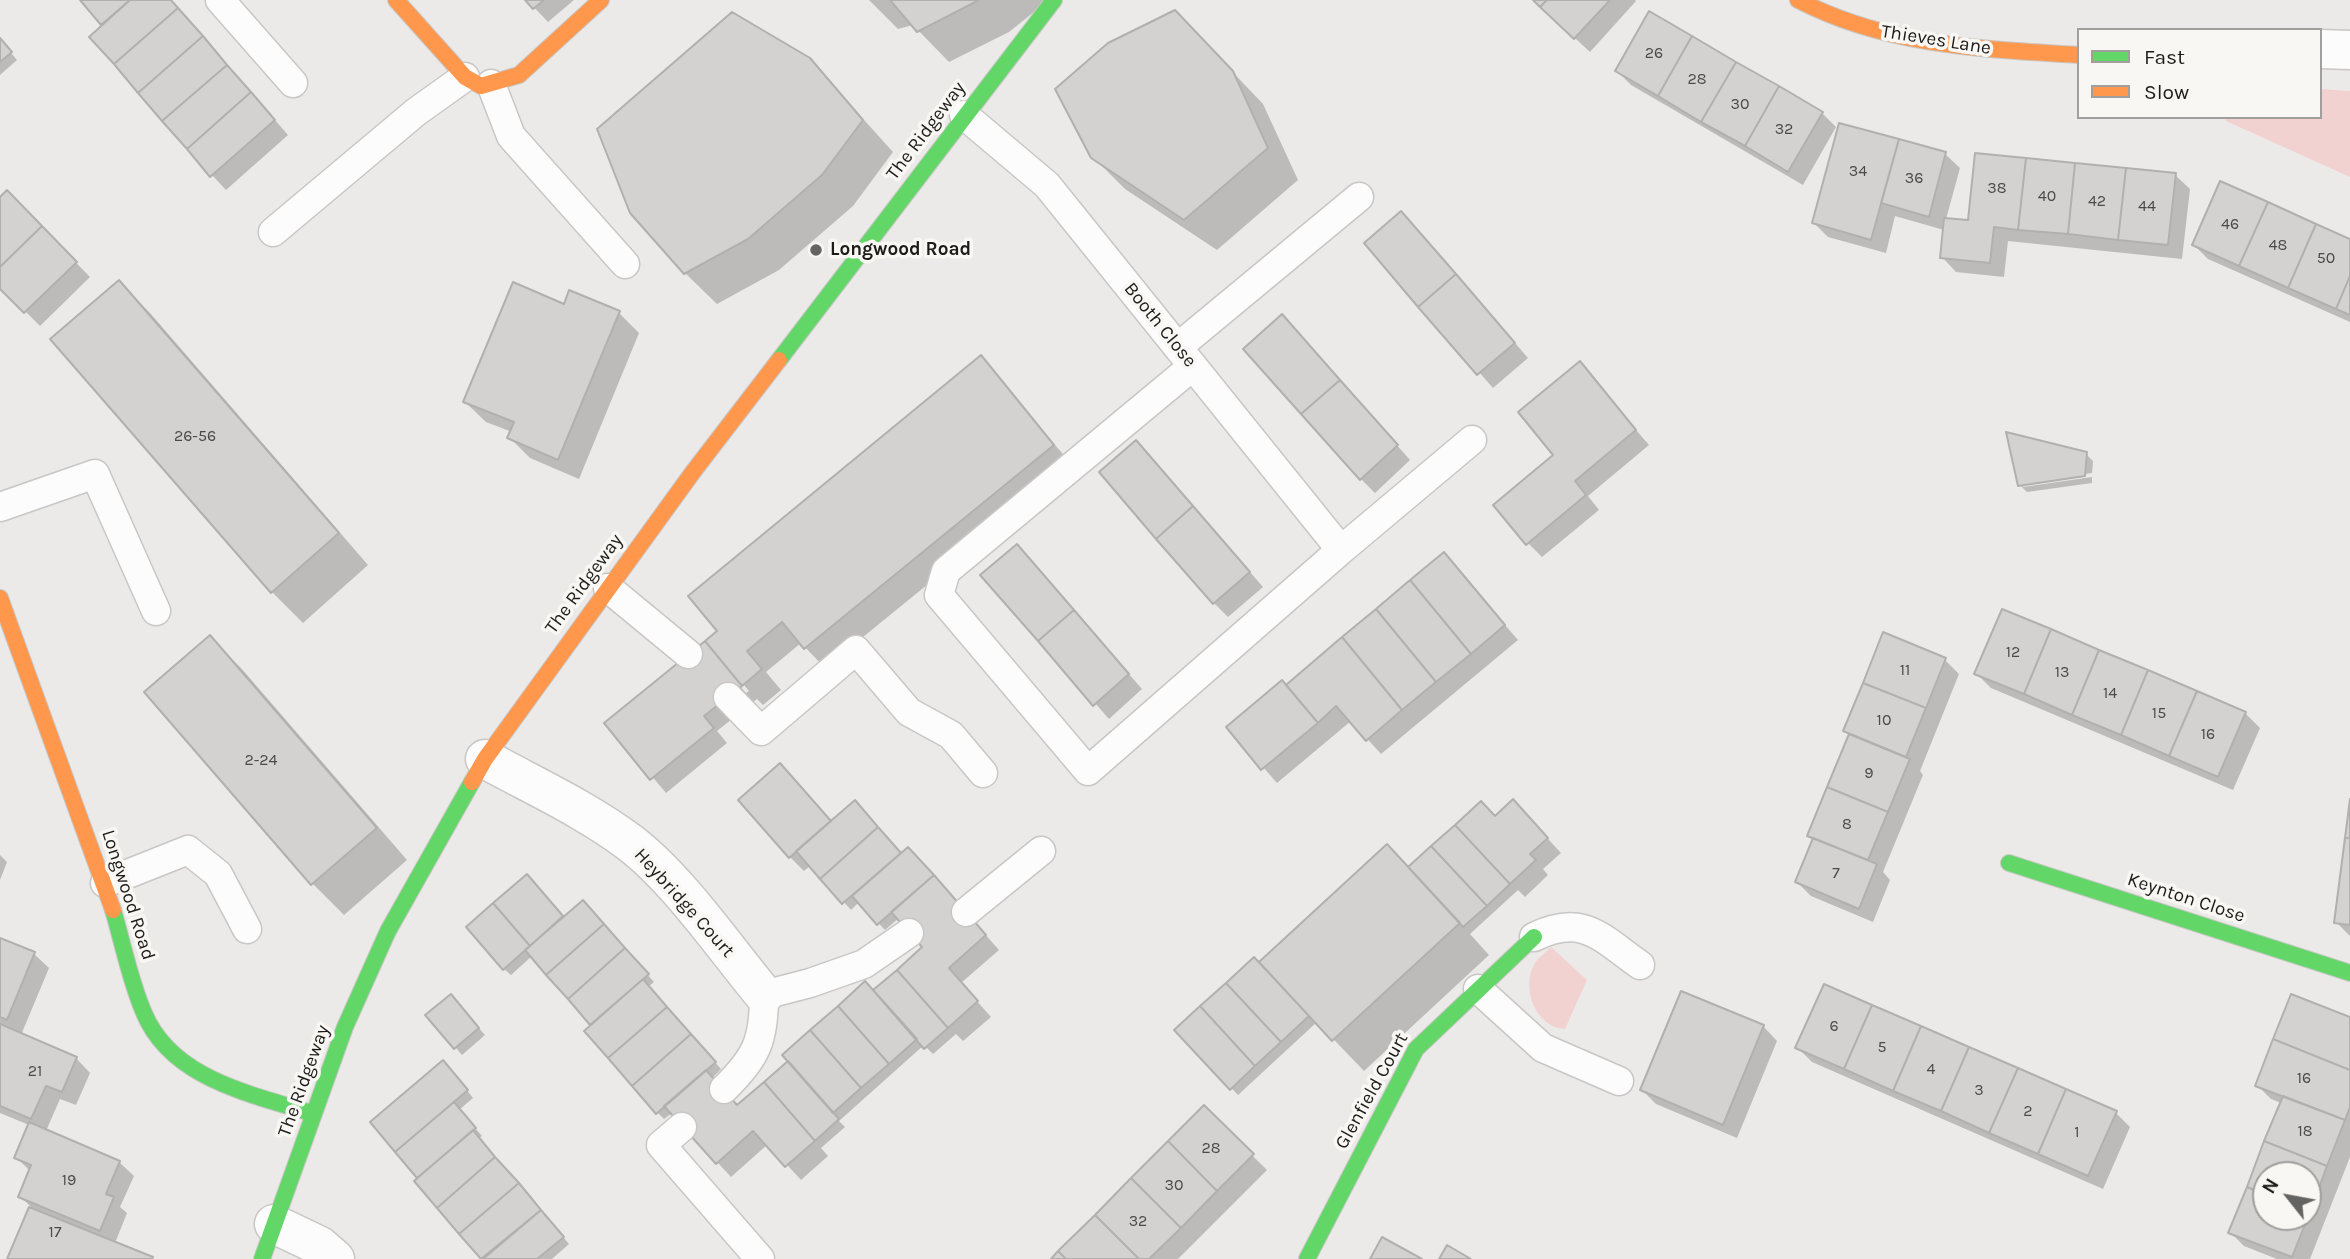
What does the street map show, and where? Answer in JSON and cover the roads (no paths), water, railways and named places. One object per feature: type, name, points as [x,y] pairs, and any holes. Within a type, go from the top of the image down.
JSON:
[{"type":"street","points":[[396,0],[478,80],[519,75],[601,0]]},
{"type":"street","name":"The Ridgeway","points":[[268,1241],[345,1027],[388,931],[485,759],[607,587],[1054,0]]},
{"type":"street","name":"Thieves Lane","points":[[1798,0],[1854,25],[1905,38],[1959,47],[2077,55]]},
{"type":"street","points":[[2322,49],[2350,50]]},
{"type":"street","name":"Longwood Road","points":[[0,598],[105,883],[144,1014],[165,1044],[187,1066],[220,1084],[314,1114]]},
{"type":"street","name":"Heybridge Court","points":[[485,759],[595,819],[631,844],[661,872],[764,995]]},
{"type":"street","name":"Keynton Close","points":[[2009,863],[2350,973]]},
{"type":"street","name":"Glenfield Court","points":[[1307,1259],[1416,1049],[1534,937]]},
{"type":"street","points":[[268,1241],[320,1246],[335,1259]]},
{"type":"lane","points":[[220,0],[293,83]]},
{"type":"lane","points":[[273,232],[416,112],[478,80],[511,136],[625,264]]},
{"type":"lane","name":"Booth Close","points":[[964,115],[1047,185],[1341,550]]},
{"type":"lane","points":[[1359,197],[946,571],[939,594],[1088,771],[1341,550],[1472,440]]},
{"type":"lane","points":[[0,507],[95,474],[156,611]]},
{"type":"lane","points":[[607,587],[688,654]]},
{"type":"lane","points":[[728,697],[761,731],[856,650],[909,712],[951,734],[983,773]]},
{"type":"lane","points":[[105,883],[188,849],[218,874],[247,929]]},
{"type":"lane","points":[[966,912],[1041,851]]},
{"type":"lane","points":[[1534,937],[1556,926],[1576,926],[1595,933],[1640,965]]},
{"type":"lane","points":[[724,1089],[758,1049],[764,1032],[764,995],[810,983],[864,964],[909,933]]},
{"type":"lane","points":[[1478,989],[1543,1048],[1619,1081]]},
{"type":"lane","points":[[682,1126],[661,1146],[760,1259]]},
{"type":"place","name":"Longwood Road","points":[[816,250]]}]
